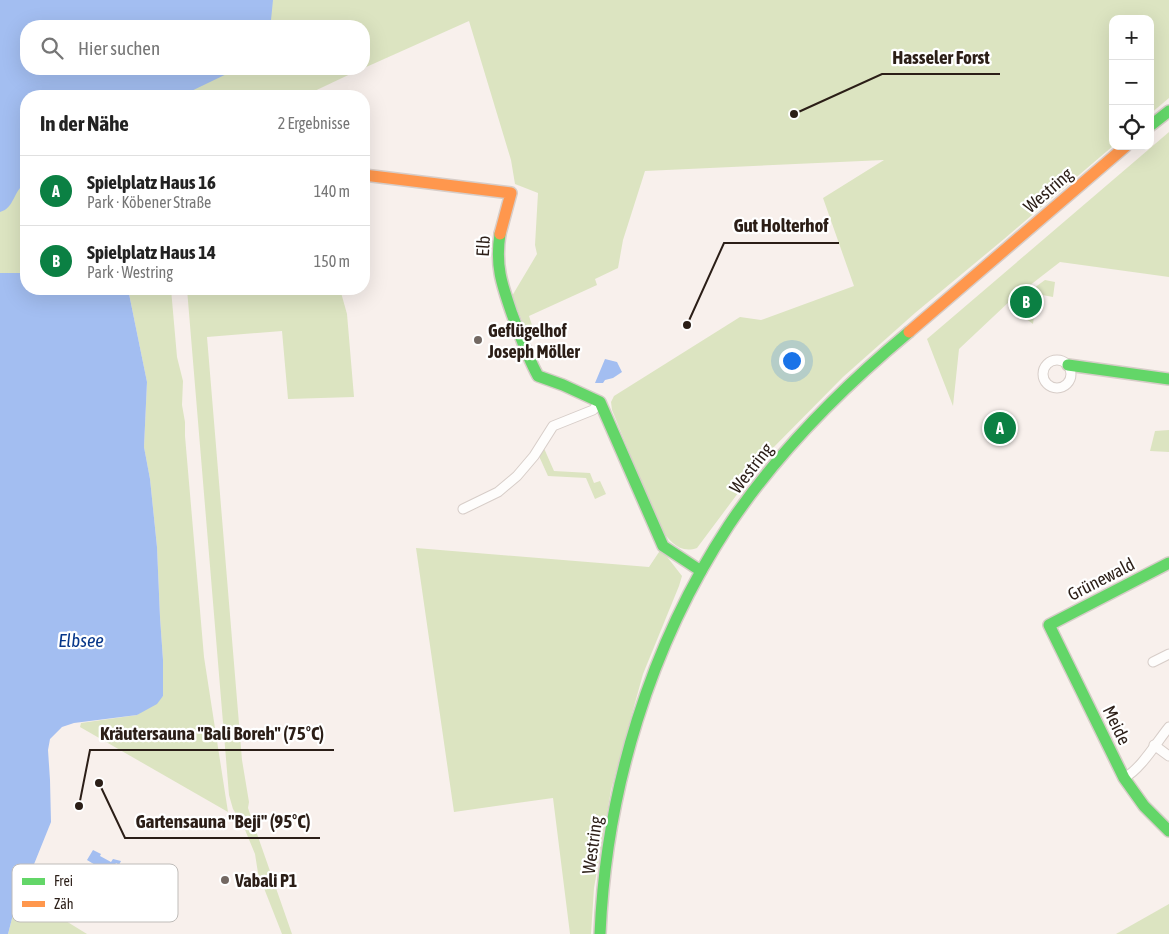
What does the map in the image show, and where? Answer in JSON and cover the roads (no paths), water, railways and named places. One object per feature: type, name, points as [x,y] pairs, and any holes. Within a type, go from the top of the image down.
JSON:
[{"type":"street","points":[[1154,123],[1169,111]]},
{"type":"street","name":"Westring","points":[[600,934],[607,861],[614,817],[624,765],[635,725],[660,654],[679,612],[701,571],[730,524],[794,443],[864,370],[1121,150]]},
{"type":"street","name":"Elb","points":[[370,176],[511,193],[504,212],[498,260],[500,279],[525,351],[538,376],[600,402]]},
{"type":"street","points":[[1068,366],[1169,379]]},
{"type":"street","points":[[463,508],[498,492],[517,476],[534,456],[553,426],[593,410],[600,402],[663,546],[701,571]]},
{"type":"street","name":"Grünewald","points":[[1049,625],[1169,563]]},
{"type":"street","name":"Meide","points":[[1049,625],[1124,778],[1144,806],[1169,830]]},
{"type":"street","points":[[1153,662],[1169,654]]},
{"type":"street","points":[[1124,778],[1134,771],[1169,727]]},
{"type":"street","points":[[1154,745],[1169,756]]},
{"type":"water","points":[[0,0],[273,0],[271,20],[20,20],[20,75],[225,75],[193,90],[20,90],[20,189],[9,207],[0,212]]},
{"type":"water","name":"Elbsee","points":[[0,273],[20,273],[20,295],[129,295],[147,382],[144,447],[150,479],[157,547],[163,696],[157,704],[137,715],[74,723],[62,727],[50,739],[48,750],[51,822],[34,864],[12,864],[12,918],[8,934],[0,934]]},
{"type":"water","points":[[605,359],[617,362],[622,372],[613,378],[605,380],[603,383],[595,383]]},
{"type":"water","points":[[93,850],[111,862],[113,859],[121,861],[120,864],[94,864],[87,860]]},
{"type":"place","name":"Hasseler Forst","points":[[794,114]]},
{"type":"place","name":"Spielplatz Haus 14","points":[[1026,302]]},
{"type":"place","name":"Gut Holterhof","points":[[687,325]]},
{"type":"place","name":"Geflügelhof Joseph Möller","points":[[478,340]]},
{"type":"place","name":"Spielplatz Haus 16","points":[[1000,428]]},
{"type":"place","name":"Gartensauna \"Beji\" (95°C)","points":[[99,783]]},
{"type":"place","name":"Kräutersauna \"Bali Boreh\" (75°C)","points":[[79,806]]},
{"type":"place","name":"Vabali P1","points":[[225,880]]}]
